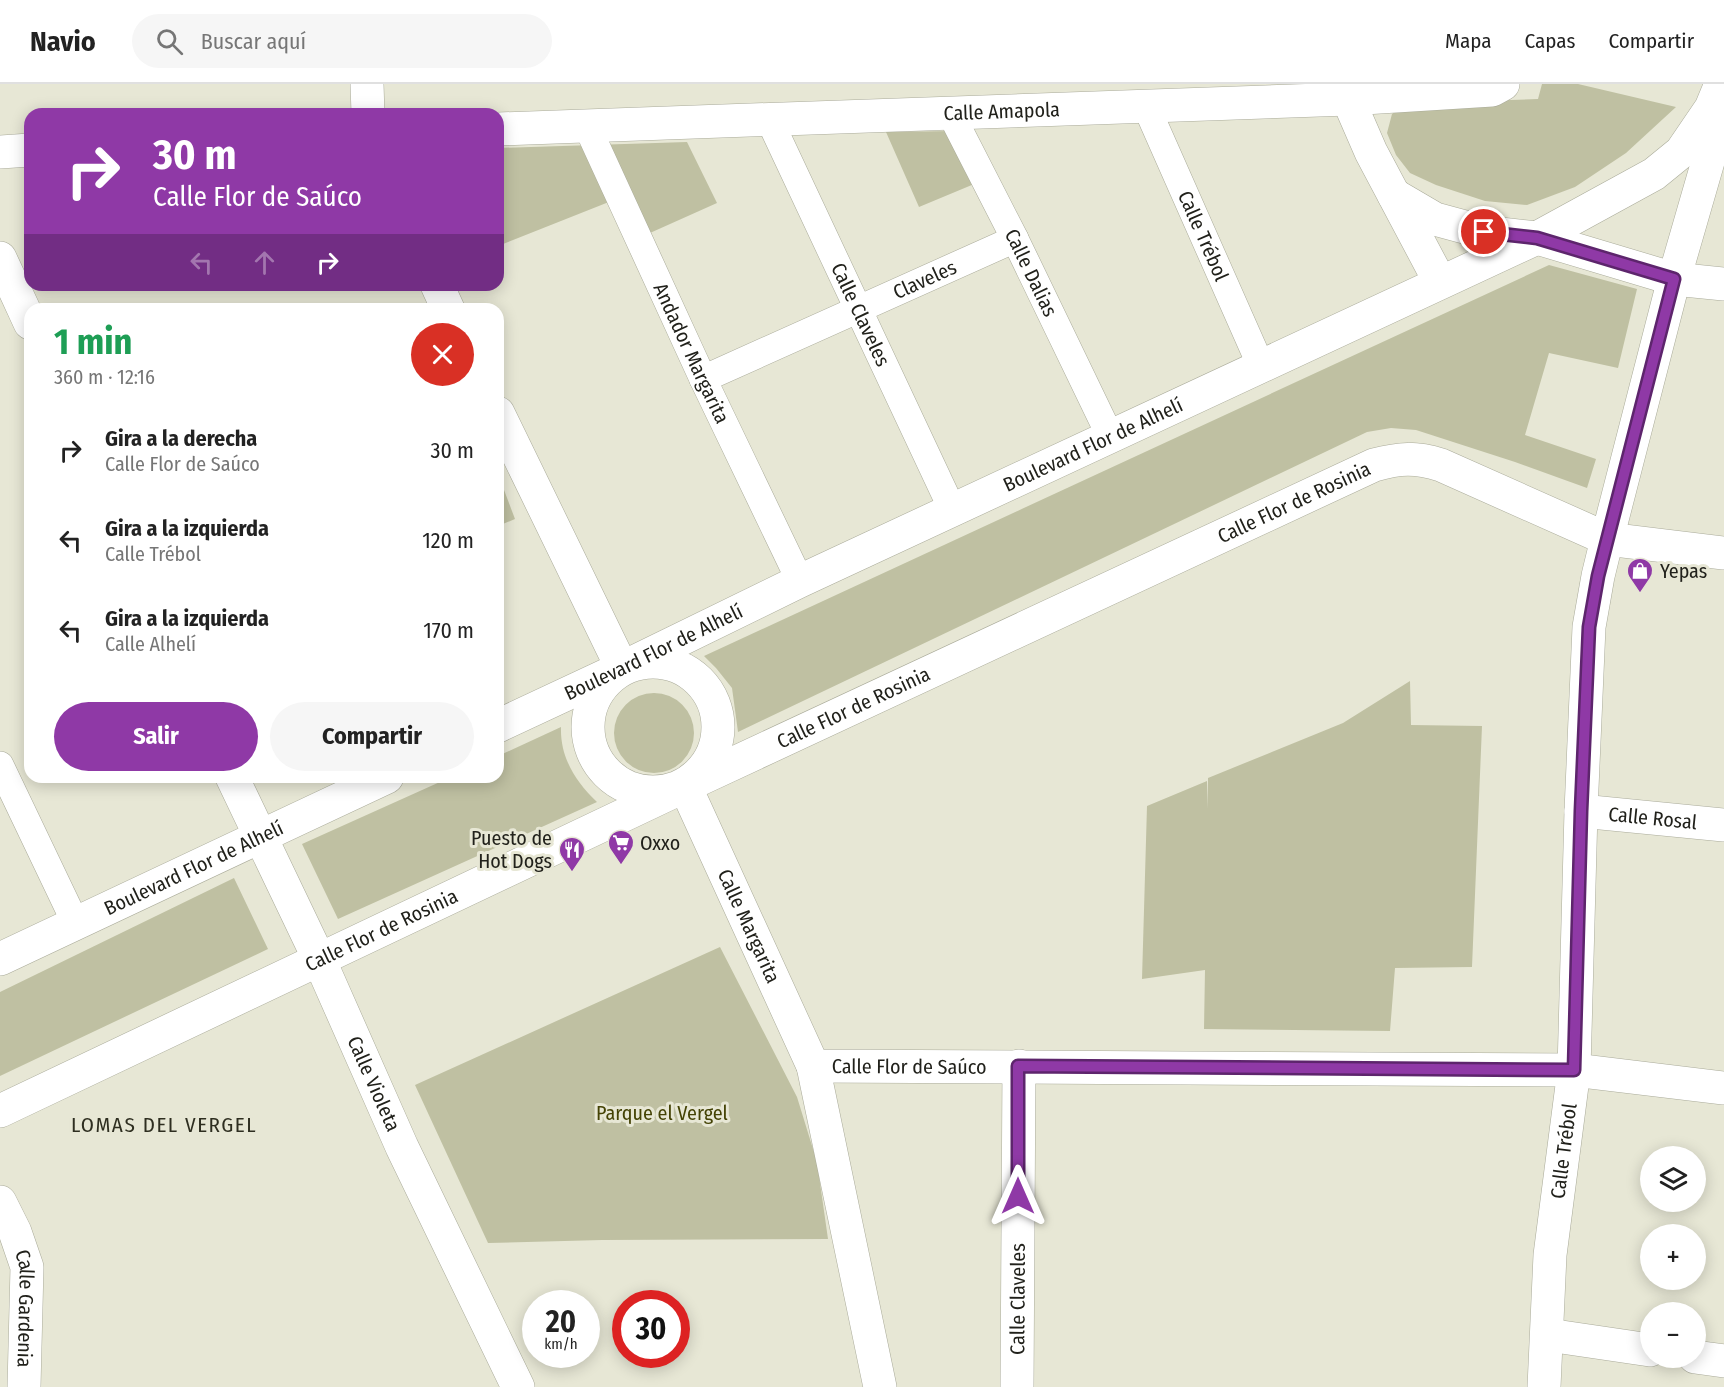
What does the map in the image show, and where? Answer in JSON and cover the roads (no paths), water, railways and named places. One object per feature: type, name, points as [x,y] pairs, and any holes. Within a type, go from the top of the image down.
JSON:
[{"type":"street","points":[[367,84],[368,108]]},
{"type":"street","name":"Calle Amapola","points":[[504,129],[950,112],[997,98],[1069,96],[1146,106],[1348,99],[1492,90],[1503,84]]},
{"type":"street","name":"Boulevard Flor de Alhelí","points":[[504,723],[800,580],[1537,238],[1654,174],[1680,152],[1711,108],[1721,84]]},
{"type":"street","points":[[1348,99],[1371,152],[1440,282]]},
{"type":"street","name":"Calle Trébol","points":[[1146,106],[1261,366]]},
{"type":"street","name":"Calle Trébol","points":[[1544,1387],[1550,1255],[1574,1070],[1589,627],[1607,539],[1674,279],[1724,106]]},
{"type":"street","name":"Calle Dalias","points":[[950,112],[1015,239],[1110,436]]},
{"type":"street","name":"Calle Claveles","points":[[769,119],[952,509]]},
{"type":"street","name":"Andador Margarita","points":[[587,126],[703,379],[800,580]]},
{"type":"street","points":[[0,152],[24,150]]},
{"type":"street","points":[[1394,195],[1435,219],[1484,232],[1537,238],[1674,279],[1724,284]]},
{"type":"street","name":"Claveles","points":[[703,379],[1015,239]]},
{"type":"street","points":[[0,258],[24,310]]},
{"type":"street","points":[[504,425],[622,668]]},
{"type":"street","name":"Calle Flor de Rosinia","points":[[0,1111],[685,786],[1374,465],[1399,458],[1423,459],[1607,539],[1724,553]]},
{"type":"street","points":[[642,663],[664,664],[684,671],[701,684],[712,702],[717,721],[717,740],[710,758],[685,786],[664,791],[644,792],[624,786],[608,774],[595,758],[588,739],[588,719],[594,699],[606,682],[622,668],[642,663]]},
{"type":"street","points":[[0,765],[75,922]]},
{"type":"street","name":"Calle Violeta","points":[[235,783],[319,959],[402,1147],[518,1387]]},
{"type":"street","name":"Boulevard Flor de Alhelí","points":[[0,959],[374,783]]},
{"type":"street","name":"Calle Margarita","points":[[685,786],[813,1066],[880,1387]]},
{"type":"street","name":"Calle Rosal","points":[[1581,811],[1724,825]]},
{"type":"street","name":"Calle Flor de Saúco","points":[[813,1066],[1574,1070],[1724,1089]]},
{"type":"street","name":"Calle Claveles","points":[[1017,1387],[1018,1066]]},
{"type":"street","name":"Calle Gardenia","points":[[0,1202],[15,1232],[27,1267],[24,1387]]},
{"type":"street","points":[[1548,1335],[1640,1349]]},
{"type":"street","points":[[1706,1359],[1724,1361]]},
{"type":"place","name":"Yepas","points":[[1640,594]]},
{"type":"place","name":"Oxxo","points":[[621,866]]},
{"type":"place","name":"Puesto de Hot Dogs","points":[[572,873]]},
{"type":"district","name":"LOMAS DEL VERGEL","points":[[164,1125]]},
{"type":"park label","name":"Parque el Vergel","points":[[662,1113]]}]
